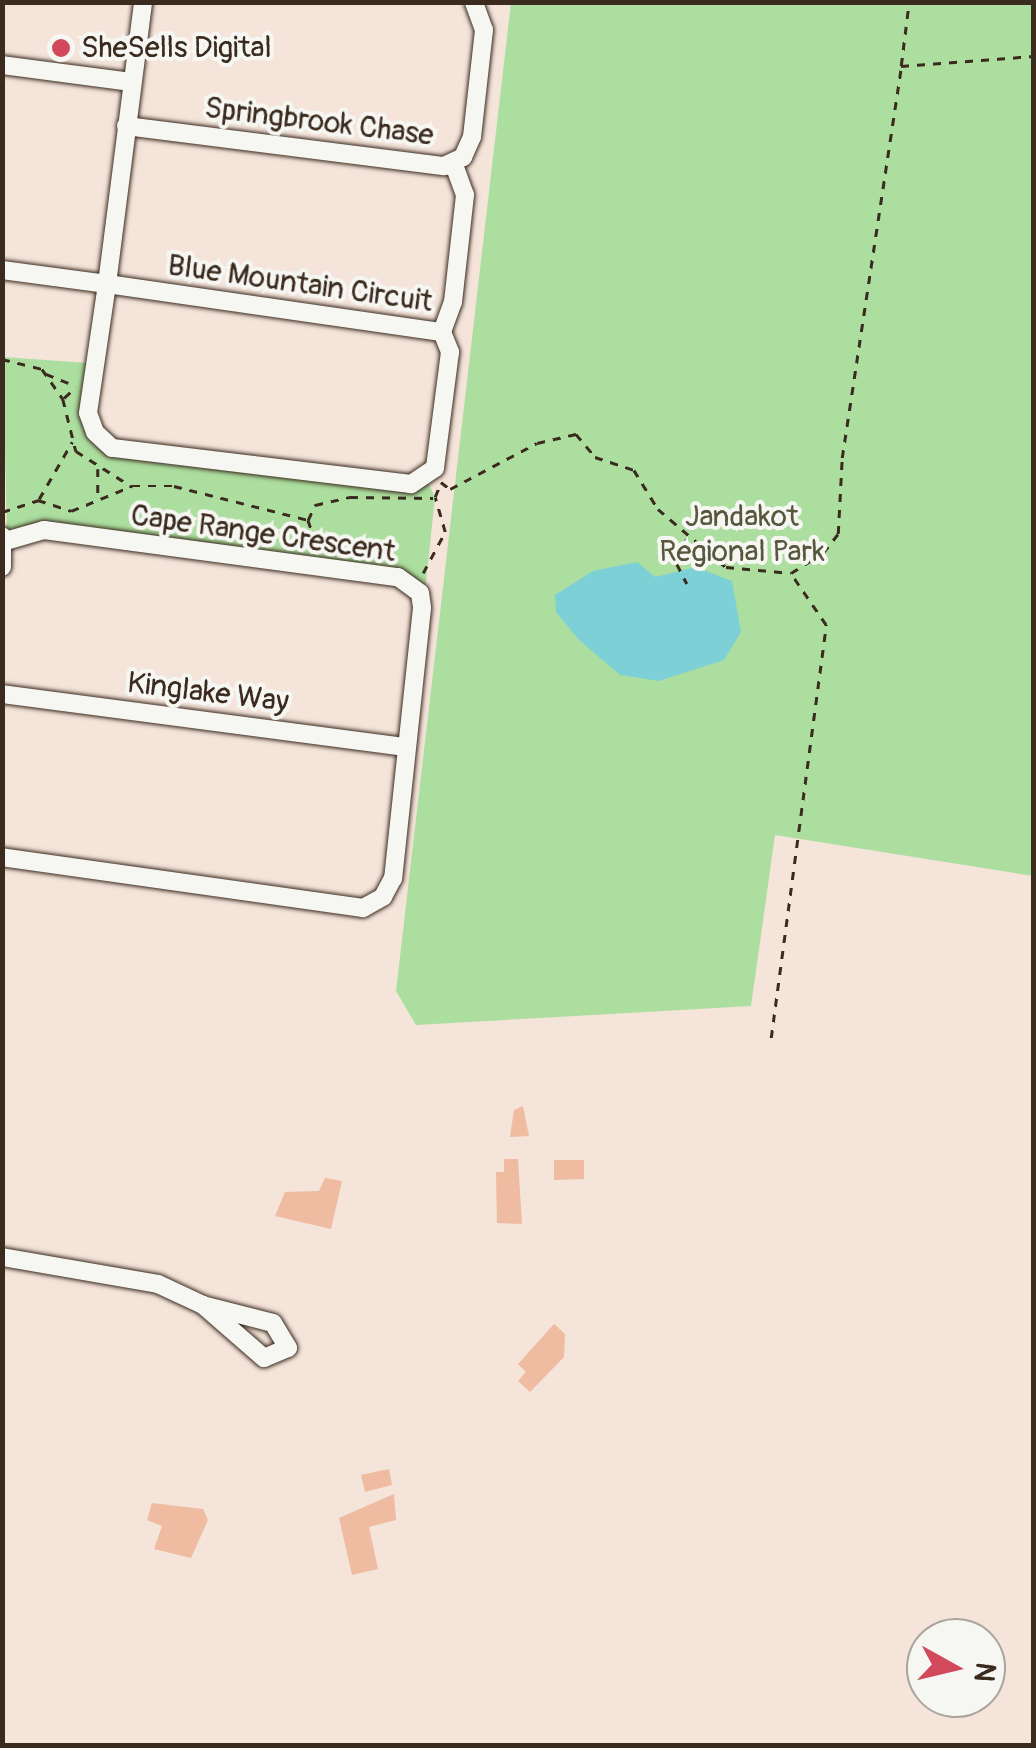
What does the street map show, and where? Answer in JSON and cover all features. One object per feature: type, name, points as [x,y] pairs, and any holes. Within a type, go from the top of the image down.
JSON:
[{"type":"street","name":"Blue Mountain Circuit","points":[[107,284],[442,332],[450,352],[434,468],[411,484],[112,448],[88,412],[143,2]]},
{"type":"street","name":"Springbrook Chase","points":[[126,126],[453,162],[472,137],[484,30],[474,2]]},
{"type":"street","points":[[2,66],[132,82]]},
{"type":"street","points":[[442,332],[454,302],[466,196],[453,162]]},
{"type":"street","points":[[2,270],[107,284]]},
{"type":"street","name":"Cape Range Crescent","points":[[2,857],[363,908],[393,878],[422,608],[420,593],[398,577],[44,530],[4,540]]},
{"type":"street","points":[[2,567],[4,540]]},
{"type":"street","name":"Kinglake Way","points":[[2,694],[407,746]]},
{"type":"street","points":[[2,1256],[126,1274],[203,1305]]},
{"type":"path","points":[[412,571],[422,576],[445,532],[435,498],[441,482],[450,489],[537,442],[576,434],[595,456],[634,470],[687,538],[726,567],[791,573],[838,534],[842,458],[909,2]]},
{"type":"path","points":[[901,66],[1034,56]]},
{"type":"path","points":[[2,359],[77,386]]},
{"type":"path","points":[[44,373],[63,399],[72,438],[98,467],[132,486],[220,492],[308,520]]},
{"type":"path","points":[[63,399],[85,378]]},
{"type":"path","points":[[38,500],[72,438]]},
{"type":"path","points":[[98,467],[98,500]]},
{"type":"path","points":[[2,512],[38,500],[71,511],[132,486]]},
{"type":"path","points":[[334,552],[318,548],[308,520],[315,505],[350,497],[435,498]]},
{"type":"path","points":[[687,538],[677,564],[687,584]]},
{"type":"path","points":[[772,1038],[826,625],[791,573]]},
{"type":"green space","name":"Jandakot Regional Park","points":[[511,3],[1033,3],[1033,876],[775,835],[751,1006],[416,1025],[396,991]]},
{"type":"green space","points":[[3,357],[88,363],[83,423],[86,436],[109,453],[428,483],[435,497],[425,591],[400,574],[43,527],[7,536]]},
{"type":"water","points":[[637,562],[655,577],[696,567],[732,581],[741,632],[724,660],[659,681],[620,675],[579,640],[556,612],[555,595],[593,571]]},
{"type":"building","points":[[523,1106],[529,1136],[510,1137],[514,1110]]},
{"type":"building","points":[[504,1159],[518,1159],[522,1224],[497,1223],[496,1172],[504,1172]]},
{"type":"building","points":[[554,1160],[584,1160],[584,1179],[554,1180]]},
{"type":"building","points":[[325,1178],[342,1181],[331,1229],[275,1216],[285,1192],[319,1191]]},
{"type":"building","points":[[554,1324],[565,1334],[564,1357],[530,1392],[518,1381],[526,1372],[518,1364]]},
{"type":"building","points":[[389,1469],[392,1485],[365,1492],[361,1475]]},
{"type":"building","points":[[394,1494],[396,1520],[369,1527],[378,1569],[352,1575],[339,1518]]},
{"type":"building","points":[[152,1503],[203,1509],[208,1520],[191,1558],[154,1549],[162,1526],[147,1520]]},
{"type":"place","name":"SheSells Digital","points":[[61,48]]}]
